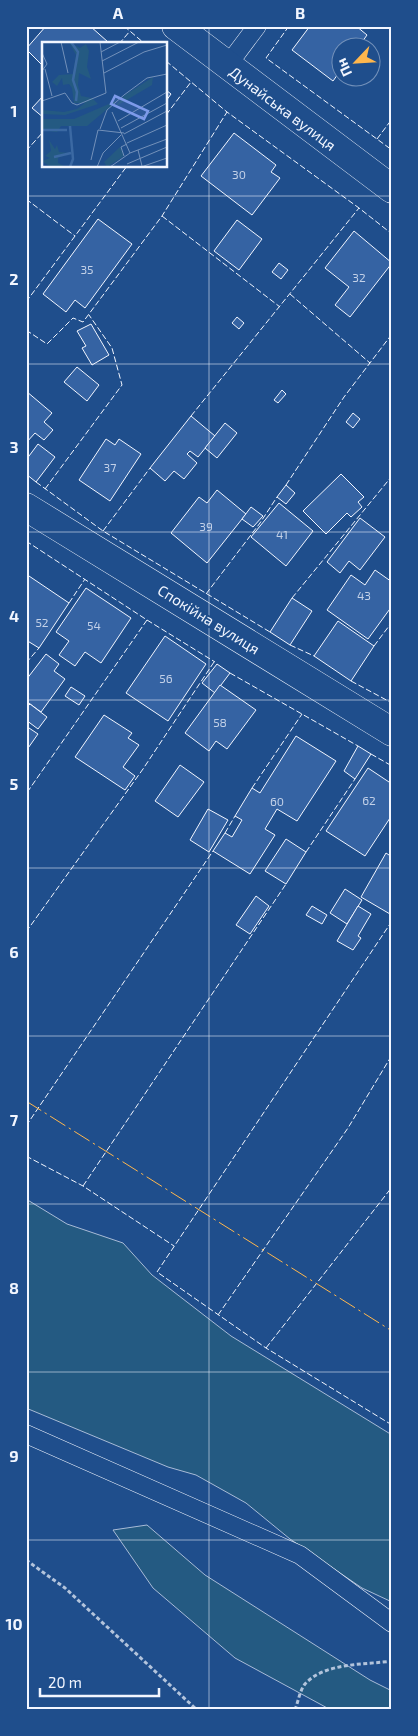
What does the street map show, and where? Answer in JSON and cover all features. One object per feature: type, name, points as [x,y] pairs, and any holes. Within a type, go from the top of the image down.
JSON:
[{"type":"street","name":"Дунайська вулиця","points":[[176,26],[392,189]]},
{"type":"street","name":"Спокійна вулиця","points":[[26,507],[392,732]]},
{"type":"lane","points":[[227,66],[257,26]]},
{"type":"lane","points":[[26,1434],[300,1555],[392,1623]]},
{"type":"path","points":[[26,1560],[65,1588],[198,1710]]},
{"type":"path","points":[[295,1710],[304,1685],[319,1674],[333,1668],[392,1661]]},
{"type":"shaded area","points":[[26,1199],[67,1224],[123,1243],[152,1275],[231,1336],[392,1435],[392,1602],[362,1588],[290,1539],[246,1503],[196,1475],[168,1467],[26,1408]]},
{"type":"shaded area","points":[[147,1525],[205,1575],[370,1680],[392,1691],[392,1710],[331,1710],[235,1658],[153,1588],[113,1530]]},
{"type":"building","points":[[46,26],[90,26],[108,42],[42,42],[42,65],[26,49]]},
{"type":"building","points":[[310,26],[356,26],[367,35],[365,38],[330,38],[330,79],[292,50]]},
{"type":"building","points":[[42,97],[42,116],[32,108]]},
{"type":"building","points":[[234,133],[276,165],[271,172],[280,178],[252,215],[201,176]]},
{"type":"building","points":[[98,219],[132,244],[85,308],[75,300],[66,312],[43,294]]},
{"type":"building","points":[[237,220],[262,239],[239,270],[214,251]]},
{"type":"building","points":[[354,231],[392,263],[350,317],[335,305],[349,287],[325,268]]},
{"type":"building","points":[[279,263],[288,270],[281,279],[272,272]]},
{"type":"building","points":[[237,317],[244,323],[239,329],[232,323]]},
{"type":"building","points":[[91,324],[109,355],[92,365],[82,348],[86,346],[77,331]]},
{"type":"building","points":[[77,367],[99,385],[87,401],[64,382]]},
{"type":"building","points":[[282,390],[286,394],[278,403],[274,400]]},
{"type":"building","points":[[26,391],[52,413],[44,422],[53,430],[44,440],[35,433],[26,443]]},
{"type":"building","points":[[353,413],[360,419],[353,428],[346,422]]},
{"type":"building","points":[[191,416],[215,436],[198,457],[190,451],[187,454],[197,463],[184,479],[174,471],[165,481],[150,468]]},
{"type":"building","points":[[225,423],[237,433],[217,458],[205,448]]},
{"type":"building","points":[[106,439],[115,445],[119,439],[141,454],[110,501],[79,480]]},
{"type":"building","points":[[38,444],[55,457],[36,482],[26,474],[26,460]]},
{"type":"building","points":[[341,474],[364,497],[358,502],[362,507],[351,517],[347,513],[326,534],[303,511]]},
{"type":"building","points":[[286,485],[295,493],[286,504],[277,497]]},
{"type":"building","points":[[217,490],[246,514],[207,563],[171,533],[199,497],[207,503]]},
{"type":"building","points":[[279,503],[313,531],[286,566],[251,537]]},
{"type":"building","points":[[251,507],[263,516],[253,527],[242,519]]},
{"type":"building","points":[[360,518],[385,537],[360,570],[349,561],[340,573],[327,562]]},
{"type":"building","points":[[375,570],[392,582],[392,606],[368,639],[327,610],[351,575],[365,585]]},
{"type":"building","points":[[26,574],[69,603],[39,648],[26,640]]},
{"type":"building","points":[[86,588],[131,618],[101,663],[85,652],[75,666],[59,655],[69,641],[56,632]]},
{"type":"building","points":[[292,598],[312,611],[290,645],[270,632]]},
{"type":"building","points":[[338,621],[374,646],[351,681],[314,656]]},
{"type":"building","points":[[165,636],[206,664],[168,721],[126,693]]},
{"type":"building","points":[[46,654],[59,664],[54,671],[65,679],[41,712],[26,701],[26,680]]},
{"type":"building","points":[[217,664],[230,673],[215,693],[202,683]]},
{"type":"building","points":[[220,685],[256,710],[227,749],[216,741],[209,751],[185,733]]},
{"type":"building","points":[[71,687],[85,696],[79,705],[65,696]]},
{"type":"building","points":[[30,704],[47,717],[38,729],[26,720],[26,708]]},
{"type":"building","points":[[104,715],[132,733],[128,738],[139,745],[123,767],[135,776],[125,790],[75,757]]},
{"type":"building","points":[[26,726],[38,734],[26,751]]},
{"type":"building","points":[[296,736],[336,761],[297,821],[277,809],[265,829],[275,835],[250,874],[213,851],[225,833],[232,837],[242,820],[235,816],[252,788],[260,793]]},
{"type":"building","points":[[358,746],[371,754],[355,779],[344,771]]},
{"type":"building","points":[[180,765],[204,782],[178,817],[155,801]]},
{"type":"building","points":[[368,768],[392,784],[392,815],[365,856],[326,831]]},
{"type":"building","points":[[208,809],[228,820],[209,852],[190,840]]},
{"type":"building","points":[[286,839],[306,852],[286,884],[265,871]]},
{"type":"building","points":[[386,853],[392,857],[390,914],[361,897]]},
{"type":"building","points":[[345,889],[362,900],[347,924],[330,913]]},
{"type":"building","points":[[256,896],[269,906],[250,934],[236,925]]},
{"type":"building","points":[[312,906],[327,915],[322,924],[306,915]]},
{"type":"building","points":[[358,906],[371,914],[358,936],[361,938],[353,950],[337,941]]},
{"type":"fence","points":[[124,26],[143,42]]},
{"type":"fence","points":[[289,26],[266,58],[392,150]]},
{"type":"fence","points":[[121,42],[130,31]]},
{"type":"fence","points":[[168,63],[227,112],[392,234]]},
{"type":"fence","points":[[168,112],[191,82]]},
{"type":"fence","points":[[26,330],[47,344],[73,318],[83,322],[162,216],[227,112]]},
{"type":"fence","points":[[377,139],[392,119]]},
{"type":"fence","points":[[26,151],[42,133]]},
{"type":"fence","points":[[26,302],[126,168]]},
{"type":"fence","points":[[26,199],[75,236]]},
{"type":"fence","points":[[191,416],[359,208]]},
{"type":"fence","points":[[162,216],[280,307]]},
{"type":"fence","points":[[290,294],[370,363]]},
{"type":"fence","points":[[45,489],[122,385],[112,348],[89,315]]},
{"type":"fence","points":[[286,485],[344,397],[392,334]]},
{"type":"fence","points":[[103,531],[150,468]]},
{"type":"fence","points":[[292,598],[392,476]]},
{"type":"fence","points":[[36,482],[103,531],[270,632]]},
{"type":"fence","points":[[206,594],[260,523],[277,497]]},
{"type":"fence","points":[[26,541],[147,620],[26,794]]},
{"type":"fence","points":[[69,603],[85,579]]},
{"type":"fence","points":[[147,620],[215,662]]},
{"type":"fence","points":[[374,646],[392,622]]},
{"type":"fence","points":[[290,645],[314,656]]},
{"type":"fence","points":[[26,663],[39,648]]},
{"type":"fence","points":[[26,932],[143,769],[214,662]]},
{"type":"fence","points":[[230,673],[358,746]]},
{"type":"fence","points":[[351,681],[392,703]]},
{"type":"fence","points":[[252,788],[302,714]]},
{"type":"fence","points":[[371,754],[392,766]]},
{"type":"fence","points":[[306,852],[355,779]]},
{"type":"fence","points":[[225,833],[235,816]]},
{"type":"fence","points":[[26,1126],[213,851]]},
{"type":"fence","points":[[83,1186],[286,884]]},
{"type":"fence","points":[[392,921],[157,1272],[266,1348],[392,1425]]},
{"type":"fence","points":[[218,1315],[348,1128],[392,1055]]},
{"type":"fence","points":[[26,1156],[83,1186],[174,1246]]},
{"type":"fence","points":[[266,1348],[392,1187]]},
{"type":"power","points":[[26,1101],[392,1331]]}]
